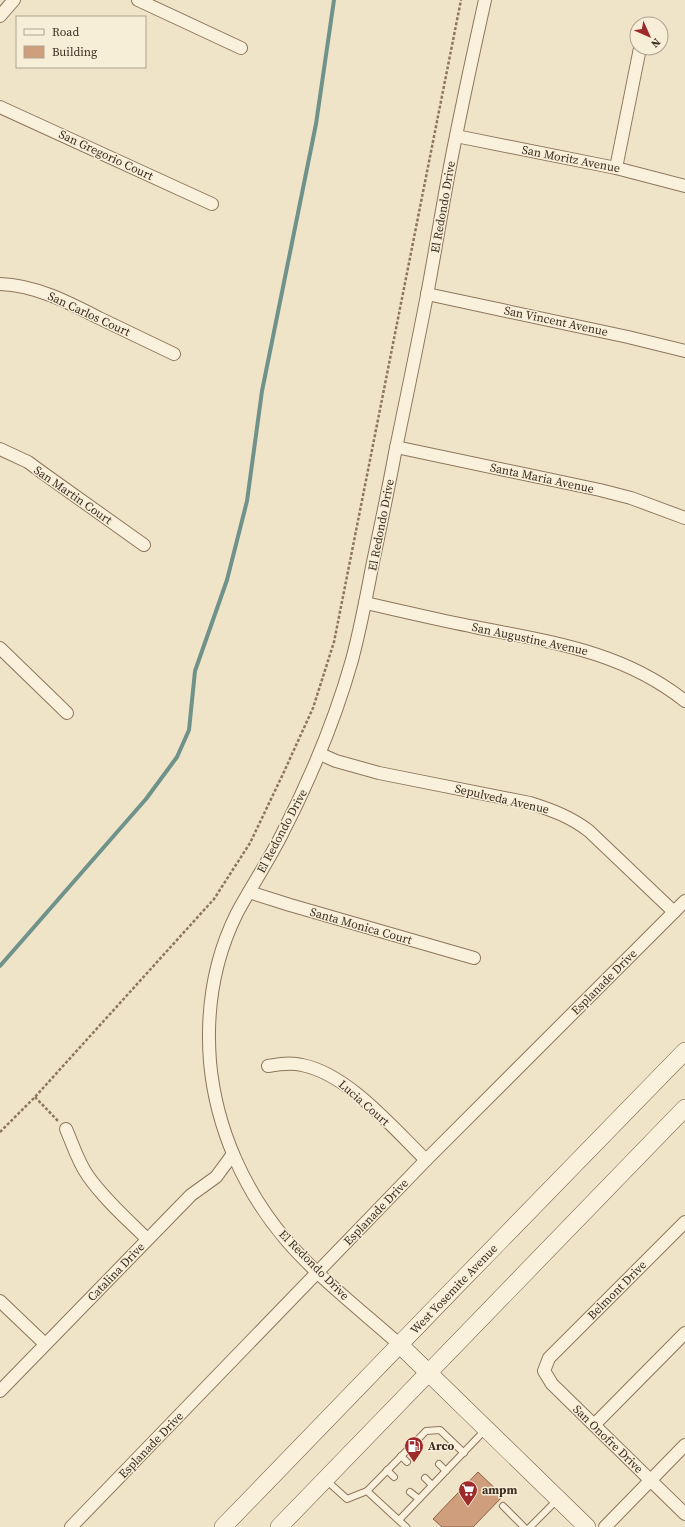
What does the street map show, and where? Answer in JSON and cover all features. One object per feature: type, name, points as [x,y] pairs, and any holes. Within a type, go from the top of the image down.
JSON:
[{"type":"main road","name":"West Yosemite Avenue","points":[[223,1527],[685,1051]]},
{"type":"main road","points":[[279,1527],[685,1108]]},
{"type":"main road","name":"El Redondo Drive","points":[[400,1345],[587,1527]]},
{"type":"street","points":[[0,16],[14,0]]},
{"type":"street","points":[[138,0],[241,48]]},
{"type":"street","name":"El Redondo Drive","points":[[400,1345],[317,1272],[289,1243],[268,1217],[250,1189],[233,1154],[222,1124],[214,1092],[210,1065],[209,1014],[216,975],[223,949],[236,916],[282,834],[308,783],[335,716],[352,661],[427,294],[456,136],[485,0]]},
{"type":"street","points":[[616,168],[638,56]]},
{"type":"street","name":"San Gregorio Court","points":[[0,107],[212,204]]},
{"type":"street","name":"San Moritz Avenue","points":[[456,136],[616,168],[685,186]]},
{"type":"street","name":"San Carlos Court","points":[[0,284],[8,284],[38,291],[63,300],[174,354]]},
{"type":"street","name":"San Vincent Avenue","points":[[427,294],[628,337],[685,351]]},
{"type":"street","name":"Santa Maria Avenue","points":[[396,447],[600,490],[646,503],[685,518]]},
{"type":"street","name":"San Martin Court","points":[[0,449],[28,462],[144,545]]},
{"type":"street","name":"San Augustine Avenue","points":[[365,603],[583,650],[615,660],[645,674],[685,701]]},
{"type":"street","points":[[0,648],[67,713]]},
{"type":"street","name":"Sepulveda Avenue","points":[[320,754],[336,761],[379,773],[530,803],[558,812],[589,831],[674,912]]},
{"type":"street","name":"Santa Monica Court","points":[[249,892],[290,906],[474,958]]},
{"type":"street","name":"Esplanade Drive","points":[[72,1527],[426,1160],[685,901]]},
{"type":"street","name":"Lucia Court","points":[[268,1066],[291,1063],[300,1064],[311,1067],[333,1077],[368,1104],[426,1160]]},
{"type":"street","points":[[66,1129],[76,1154],[102,1195],[148,1240]]},
{"type":"street","name":"Catalina Drive","points":[[0,1391],[191,1195],[216,1177],[233,1154]]},
{"type":"street","name":"Belmont Drive","points":[[549,1358],[683,1229]]},
{"type":"street","points":[[0,1300],[45,1344]]},
{"type":"street","points":[[594,1425],[685,1333]]},
{"type":"street","name":"San Onofre Drive","points":[[549,1358],[544,1371],[552,1384],[685,1514]]},
{"type":"street","points":[[605,1527],[685,1445]]},
{"type":"lane","points":[[399,1520],[486,1429]]},
{"type":"lane","points":[[325,1480],[347,1499],[367,1491],[426,1431],[440,1430],[464,1453]]},
{"type":"lane","points":[[416,1442],[421,1447]]},
{"type":"lane","points":[[401,1456],[407,1462]]},
{"type":"lane","points":[[439,1464],[446,1471]]},
{"type":"lane","points":[[387,1470],[394,1477]]},
{"type":"lane","points":[[425,1478],[432,1485]]},
{"type":"lane","points":[[367,1491],[406,1527]]},
{"type":"lane","points":[[410,1492],[419,1499]]},
{"type":"lane","points":[[530,1527],[558,1499]]},
{"type":"lane","points":[[503,1506],[524,1527]]},
{"type":"path","points":[[0,1132],[35,1097],[214,899],[250,843],[313,708],[334,642],[461,0]]},
{"type":"path","points":[[35,1097],[66,1129]]},
{"type":"building","name":"ampm","points":[[478,1472],[503,1496],[473,1527],[442,1527],[433,1519]]},
{"type":"waterway","points":[[0,966],[146,799],[177,757],[189,730],[195,671],[227,580],[247,501],[262,391],[316,124],[334,0]]},
{"type":"place","name":"Arco","points":[[414,1463]]},
{"type":"place","name":"ampm","points":[[468,1507]]}]
